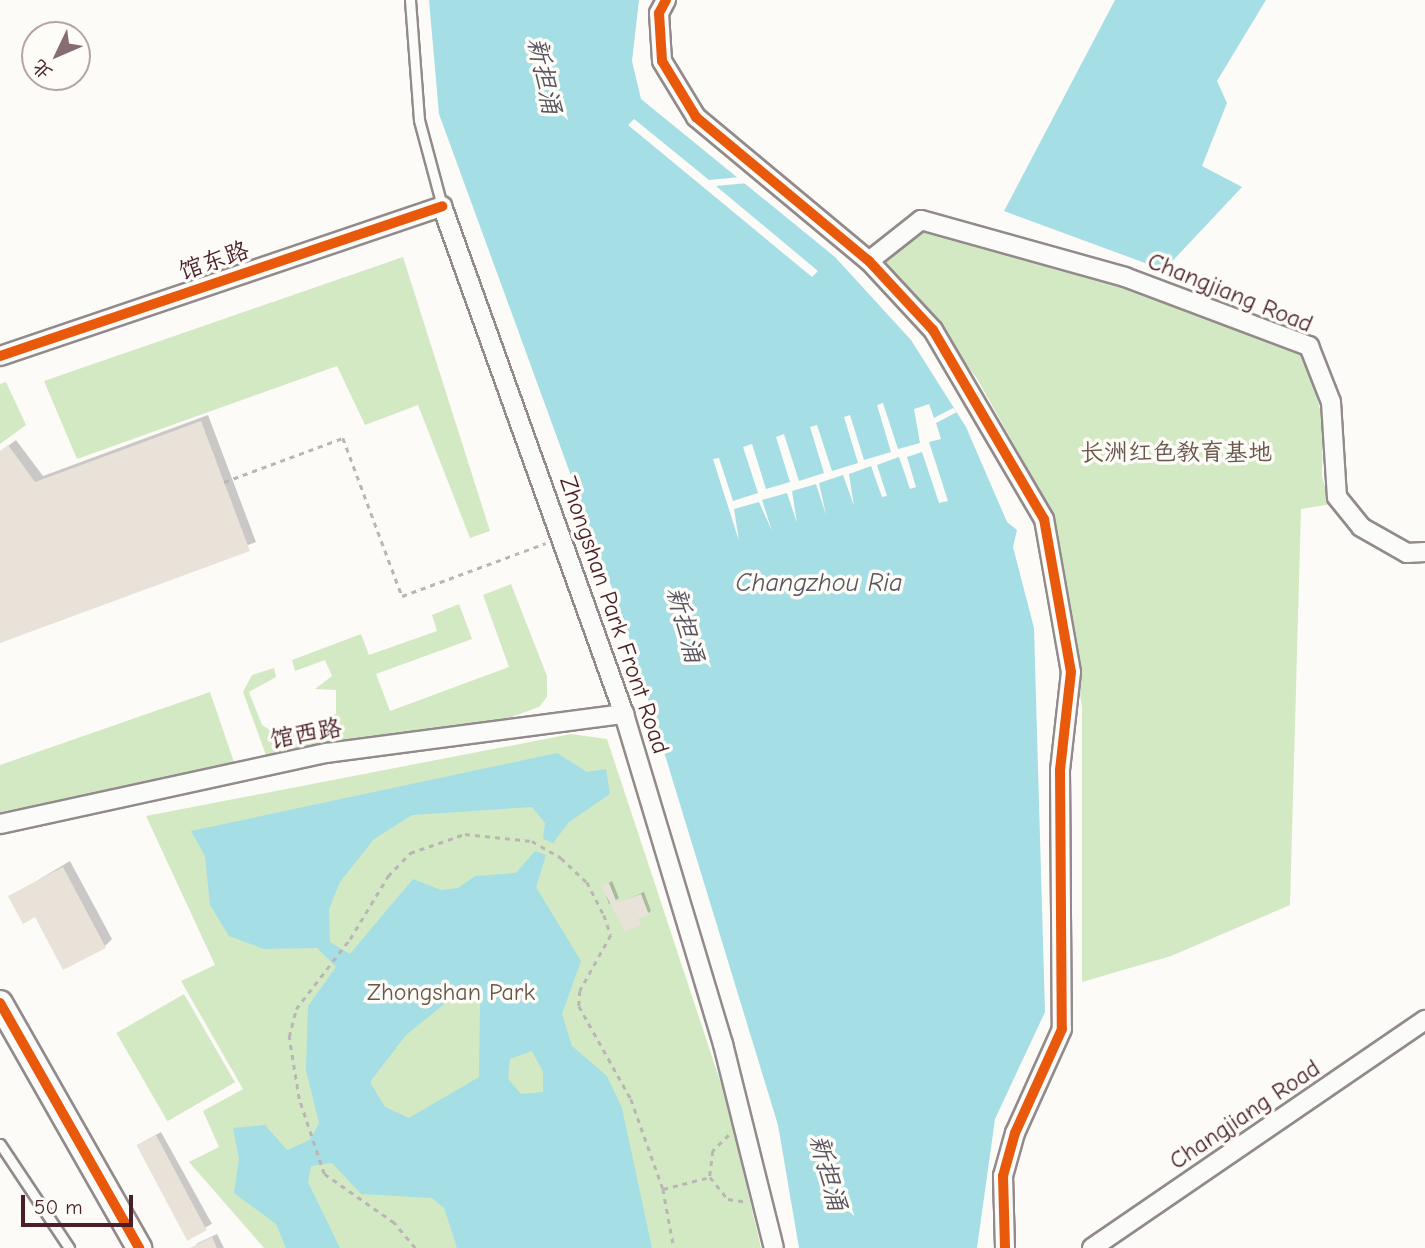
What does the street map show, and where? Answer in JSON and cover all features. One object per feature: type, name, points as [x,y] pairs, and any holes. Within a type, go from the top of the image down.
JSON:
[{"type":"main road","points":[[0,1003],[139,1248]]},
{"type":"street","points":[[666,0],[659,13],[662,61],[696,117],[869,261],[933,330],[1044,519],[1071,672],[1059,770],[1062,1029],[1015,1133],[1003,1176],[1005,1248]]},
{"type":"street","name":"馆东路","points":[[0,356],[443,206]]},
{"type":"street","name":"Zhongshan Park Front Road","points":[[443,206],[624,714],[747,1130],[774,1248]]},
{"type":"street","name":"Changjiang Road","points":[[869,261],[921,220],[1125,277],[1309,346],[1331,402],[1337,497],[1361,527],[1407,553],[1425,552]]},
{"type":"street","name":"馆西路","points":[[0,824],[327,753],[624,714]]},
{"type":"street","name":"Changjiang Road","points":[[1092,1248],[1425,1020]]},
{"type":"lane","name":"Zhongshan Park Front Road","points":[[410,0],[419,120],[443,206]]},
{"type":"lane","points":[[0,1144],[69,1248]]},
{"type":"path","points":[[224,482],[343,438],[402,596],[562,537]]},
{"type":"path","points":[[415,1248],[394,1223],[346,1192],[321,1167],[309,1135],[289,1037],[296,1009],[344,947],[388,876],[410,853],[465,834],[537,844],[551,852],[587,882],[604,915],[611,935],[580,991],[579,1006],[631,1099],[663,1189],[674,1248]]},
{"type":"path","points":[[747,1130],[721,1140],[708,1165],[710,1177],[728,1199],[764,1200]]},
{"type":"path","points":[[663,1189],[710,1177]]},
{"type":"green space","name":"长洲红色教育基地","points":[[924,228],[1112,281],[1304,354],[1323,420],[1322,477],[1331,504],[1301,509],[1290,905],[1171,956],[1082,982],[1082,707],[1051,510],[976,377],[882,260]]},
{"type":"green space","points":[[403,257],[490,531],[470,538],[418,405],[365,425],[337,366],[77,459],[44,381]]},
{"type":"green space","points":[[6,382],[26,425],[0,444],[0,384]]},
{"type":"green space","points":[[511,584],[547,676],[547,697],[539,707],[506,719],[267,758],[243,692],[252,675],[274,668],[276,677],[249,692],[262,725],[273,732],[336,714],[336,690],[315,689],[332,676],[325,660],[295,671],[292,660],[361,634],[369,655],[437,631],[432,615],[459,604],[472,639],[376,674],[390,711],[509,667],[483,595]]},
{"type":"green space","points":[[210,692],[235,765],[0,812],[0,765]]},
{"type":"green space","name":"Zhongshan Park","points":[[571,734],[607,739],[727,1102],[761,1248],[264,1248],[189,1162],[219,1147],[203,1111],[243,1089],[181,981],[215,965],[146,816]]},
{"type":"green space","points":[[184,994],[235,1082],[167,1121],[116,1033]]},
{"type":"water","name":"Changzhou Ria","points":[[429,0],[639,0],[632,61],[641,99],[835,257],[911,340],[966,427],[1007,522],[1017,530],[1013,547],[1034,628],[1045,1012],[995,1119],[977,1248],[799,1248],[778,1125],[624,621],[439,114]]},
{"type":"water","points":[[1115,0],[1266,0],[1217,81],[1227,103],[1202,166],[1242,187],[1164,270],[1004,211]]},
{"type":"water","points":[[557,753],[587,772],[606,769],[610,794],[569,822],[553,843],[543,839],[545,823],[532,807],[412,815],[374,839],[340,882],[329,909],[330,942],[350,954],[413,879],[441,890],[458,888],[475,876],[516,873],[535,851],[546,855],[536,887],[581,961],[562,1014],[572,1046],[607,1076],[622,1108],[652,1248],[457,1248],[444,1208],[432,1198],[361,1194],[332,1163],[311,1166],[308,1182],[340,1248],[286,1248],[276,1224],[234,1193],[239,1159],[233,1128],[265,1125],[287,1150],[310,1140],[319,1123],[306,1070],[308,1006],[336,967],[317,948],[264,949],[229,936],[210,905],[205,856],[191,831]],"holes":[[[462,990],[480,1004],[479,1077],[409,1118],[385,1107],[370,1082],[406,1035]],[[532,1051],[543,1072],[543,1092],[521,1094],[508,1079],[510,1059]]]},
{"type":"pier","points":[[634,119],[709,180],[741,177],[748,183],[716,186],[818,271],[812,277],[628,125]]},
{"type":"pier","points":[[883,403],[898,449],[920,443],[914,409],[929,404],[934,418],[953,408],[957,412],[936,423],[941,439],[929,442],[948,501],[939,503],[922,452],[907,457],[916,487],[910,489],[899,457],[877,465],[887,496],[882,497],[871,466],[849,474],[854,506],[843,475],[819,483],[826,515],[816,484],[792,491],[797,523],[787,493],[762,500],[772,531],[759,502],[734,509],[739,541],[713,459],[719,458],[733,501],[758,493],[743,447],[752,444],[766,489],[790,482],[776,437],[784,434],[799,481],[824,473],[810,427],[817,425],[832,471],[858,463],[844,417],[850,415],[864,460],[891,452],[877,405]]},
{"type":"building","points":[[201,421],[250,551],[0,643],[0,451],[8,445],[35,482]]},
{"type":"building","points":[[63,867],[106,948],[63,970],[35,917],[23,924],[8,896]]},
{"type":"building","points":[[609,883],[617,903],[641,894],[649,915],[639,919],[641,925],[625,931],[601,886]]},
{"type":"building","points":[[156,1135],[207,1230],[187,1241],[137,1145]]},
{"type":"building","points":[[212,1237],[217,1248],[190,1248]]},
{"type":"cycle path","points":[[666,0],[659,13],[662,61],[696,117],[869,261],[933,330],[1044,519],[1071,672],[1060,770],[1062,1029],[1015,1133],[1003,1176],[1005,1248]]},
{"type":"cycle path","points":[[0,356],[442,206]]},
{"type":"cycle path","points":[[0,1003],[139,1248]]},
{"type":"water label","name":"新担涌","points":[[543,76]]},
{"type":"water label","name":"新担涌","points":[[684,625]]},
{"type":"water label","name":"新担涌","points":[[827,1173]]}]
